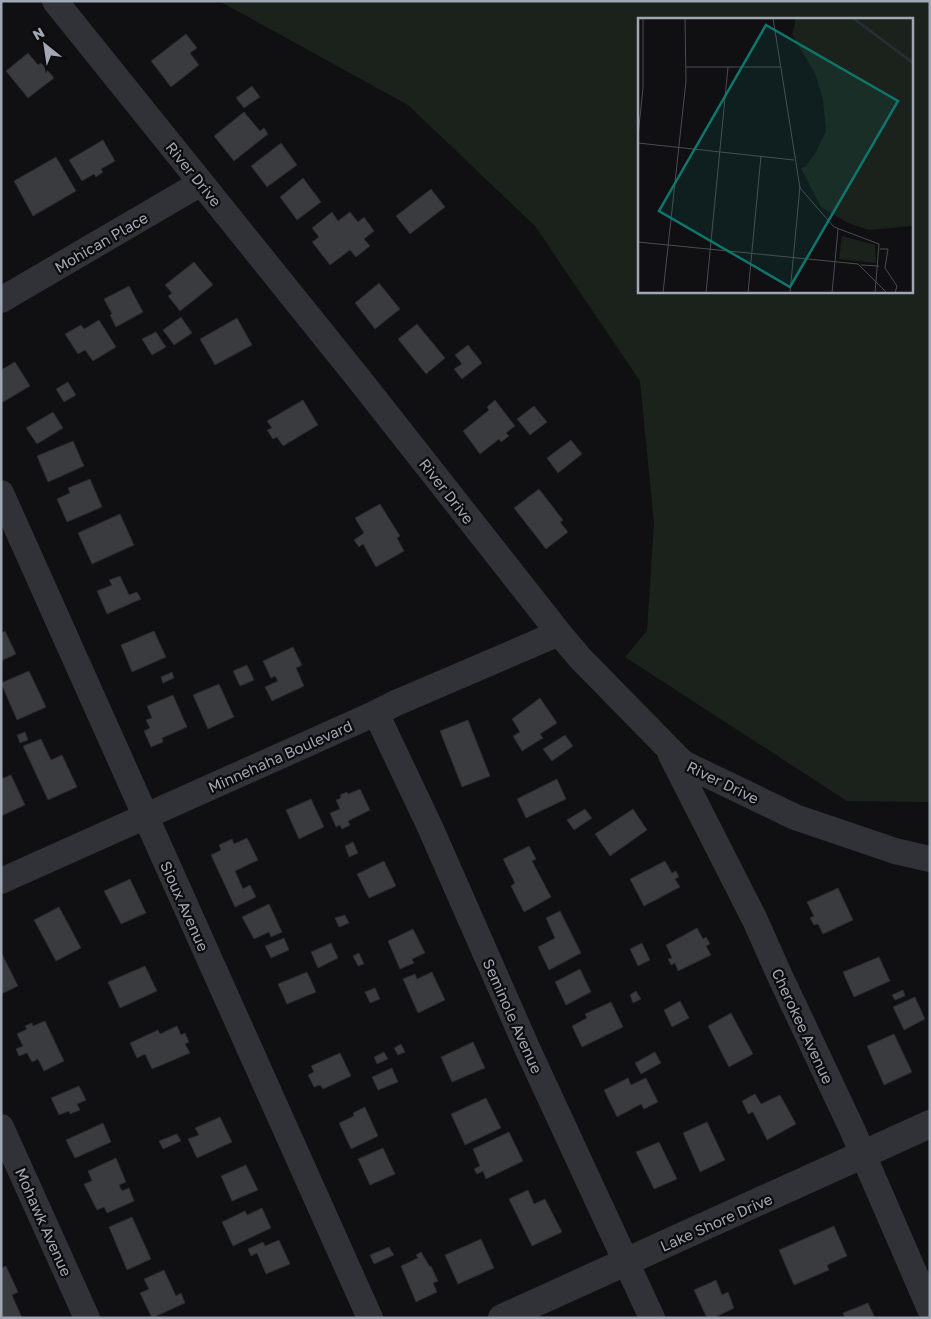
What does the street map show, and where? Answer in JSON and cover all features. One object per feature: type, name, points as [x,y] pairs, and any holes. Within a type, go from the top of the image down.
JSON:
[{"type":"street","name":"River Drive","points":[[56,1],[359,379],[559,633],[580,658],[667,748],[683,763],[795,817],[896,851],[930,859]]},
{"type":"street","name":"Mohican Place","points":[[1,300],[201,183]]},
{"type":"street","name":"Sioux Avenue","points":[[1,493],[370,1318]]},
{"type":"street","name":"Minnehaha Boulevard","points":[[1,881],[376,713],[396,702],[559,633]]},
{"type":"street","name":"Seminole Avenue","points":[[376,713],[434,836],[528,1050],[652,1318]]},
{"type":"street","name":"Cherokee Avenue","points":[[667,748],[755,920],[863,1155],[930,1308]]},
{"type":"street","name":"Lake Shore Drive","points":[[502,1318],[930,1124]]},
{"type":"street","name":"Mohawk Avenue","points":[[1,1127],[87,1318]]},
{"type":"shaded area","points":[[219,1],[930,1],[930,802],[847,801],[625,657],[647,631],[654,523],[640,381],[535,226],[408,105]]},
{"type":"building","points":[[186,34],[197,48],[190,53],[199,65],[171,87],[151,61]]},
{"type":"building","points":[[28,53],[38,65],[41,63],[54,78],[28,98],[6,71]]},
{"type":"building","points":[[252,86],[260,97],[244,108],[236,98]]},
{"type":"building","points":[[244,112],[260,131],[264,128],[268,134],[234,161],[214,136]]},
{"type":"building","points":[[103,140],[115,161],[101,169],[103,172],[96,177],[94,174],[82,181],[69,160]]},
{"type":"building","points":[[281,143],[297,165],[267,187],[251,166]]},
{"type":"building","points":[[56,157],[76,191],[33,216],[14,181]]},
{"type":"building","points":[[303,178],[321,202],[297,220],[280,197]]},
{"type":"building","points":[[431,189],[445,207],[410,234],[396,216]]},
{"type":"building","points":[[332,212],[338,221],[350,212],[358,222],[364,217],[374,231],[364,239],[370,246],[356,257],[350,250],[330,265],[312,242],[319,237],[312,228]]},
{"type":"building","points":[[194,262],[213,285],[180,311],[168,296],[172,293],[165,285]]},
{"type":"building","points":[[379,283],[400,309],[375,329],[355,303]]},
{"type":"building","points":[[129,286],[143,312],[116,327],[104,299]]},
{"type":"building","points":[[181,317],[192,333],[174,345],[163,330]]},
{"type":"building","points":[[237,318],[252,345],[215,365],[200,339]]},
{"type":"building","points":[[99,320],[116,347],[93,361],[85,350],[78,354],[65,334],[81,325],[84,329]]},
{"type":"building","points":[[417,324],[445,358],[426,374],[398,339]]},
{"type":"building","points":[[156,332],[166,347],[152,355],[142,339]]},
{"type":"building","points":[[468,345],[482,363],[462,379],[454,369],[462,364],[455,355]]},
{"type":"building","points":[[15,362],[30,386],[3,402],[1,399],[1,370]]},
{"type":"building","points":[[68,382],[76,395],[64,402],[56,389]]},
{"type":"building","points":[[303,400],[318,425],[283,446],[277,437],[273,439],[267,430],[272,428],[267,421]]},
{"type":"building","points":[[495,400],[515,426],[506,433],[509,436],[501,442],[499,439],[480,454],[463,431],[489,410],[487,407]]},
{"type":"building","points":[[534,406],[547,422],[530,435],[517,419]]},
{"type":"building","points":[[53,412],[63,428],[37,444],[26,428]]},
{"type":"building","points":[[571,440],[582,454],[558,473],[547,458]]},
{"type":"building","points":[[73,441],[84,466],[48,482],[37,456]]},
{"type":"building","points":[[90,479],[102,507],[67,522],[57,499],[70,493],[68,488]]},
{"type":"building","points":[[539,489],[563,520],[560,522],[568,532],[546,549],[514,508]]},
{"type":"building","points":[[380,504],[400,536],[397,538],[404,551],[376,567],[363,544],[359,547],[354,540],[364,533],[355,518]]},
{"type":"building","points":[[120,514],[134,545],[92,564],[78,533]]},
{"type":"building","points":[[120,576],[129,595],[137,592],[141,599],[107,614],[97,591],[112,585],[109,580]]},
{"type":"building","points":[[5,631],[16,654],[1,661],[1,633]]},
{"type":"building","points":[[154,631],[166,657],[132,672],[121,645]]},
{"type":"building","points":[[293,647],[302,665],[296,668],[304,686],[272,701],[265,687],[278,681],[275,676],[271,678],[263,661]]},
{"type":"building","points":[[247,665],[254,680],[240,686],[233,671]]},
{"type":"building","points":[[29,671],[46,707],[17,720],[1,683]]},
{"type":"building","points":[[172,672],[174,678],[163,683],[161,677]]},
{"type":"building","points":[[219,684],[234,717],[208,729],[193,695]]},
{"type":"building","points":[[173,695],[187,727],[162,738],[163,742],[151,747],[144,731],[150,728],[146,720],[152,718],[147,706]]},
{"type":"building","points":[[540,698],[557,723],[540,734],[543,738],[522,751],[513,736],[520,732],[512,719]]},
{"type":"building","points":[[468,720],[490,776],[462,787],[440,731]]},
{"type":"building","points":[[25,732],[28,740],[20,743],[17,735]]},
{"type":"building","points":[[565,735],[573,746],[552,761],[543,749]]},
{"type":"building","points":[[41,739],[51,760],[62,755],[77,787],[48,800],[23,746]]},
{"type":"building","points":[[11,775],[25,805],[1,816],[1,779]]},
{"type":"building","points":[[557,779],[566,799],[526,818],[517,799]]},
{"type":"building","points":[[360,789],[370,810],[348,821],[350,825],[342,829],[340,825],[336,827],[330,813],[340,809],[336,800],[341,798],[340,795]]},
{"type":"building","points":[[311,799],[324,827],[299,839],[286,810]]},
{"type":"building","points":[[585,809],[592,818],[574,830],[567,820]]},
{"type":"building","points":[[633,809],[647,830],[610,856],[595,834]]},
{"type":"building","points":[[247,838],[258,860],[235,871],[243,889],[250,885],[256,897],[235,907],[211,855],[221,850],[219,845],[232,839],[234,844]]},
{"type":"building","points":[[353,842],[358,853],[349,857],[345,846]]},
{"type":"building","points":[[529,846],[536,859],[532,861],[551,897],[524,912],[511,886],[515,883],[503,859]]},
{"type":"building","points":[[384,861],[396,886],[369,898],[357,874]]},
{"type":"building","points":[[665,861],[672,873],[676,871],[679,877],[675,879],[680,887],[644,906],[630,879]]},
{"type":"building","points":[[130,879],[146,913],[121,924],[104,891]]},
{"type":"building","points":[[838,888],[853,920],[823,934],[818,924],[814,925],[810,918],[814,916],[807,902]]},
{"type":"building","points":[[269,904],[282,932],[271,937],[269,932],[254,939],[242,917]]},
{"type":"building","points":[[59,907],[81,948],[56,961],[34,920]]},
{"type":"building","points":[[560,911],[581,953],[549,970],[538,947],[555,938],[546,918]]},
{"type":"building","points":[[345,915],[349,923],[339,927],[335,918]]},
{"type":"building","points":[[697,928],[703,939],[706,937],[710,944],[706,946],[711,955],[678,971],[675,963],[671,965],[668,959],[672,958],[666,945]]},
{"type":"building","points":[[413,929],[425,953],[412,959],[414,963],[400,969],[388,941]]},
{"type":"building","points":[[284,938],[289,950],[271,958],[265,946]]},
{"type":"building","points":[[331,943],[338,958],[318,968],[311,952]]},
{"type":"building","points":[[642,943],[650,960],[638,966],[630,949]]},
{"type":"building","points":[[1,952],[18,986],[1,994]]},
{"type":"building","points":[[359,953],[364,964],[358,966],[353,956]]},
{"type":"building","points":[[879,957],[890,981],[854,997],[843,972]]},
{"type":"building","points":[[145,966],[157,991],[120,1008],[108,982]]},
{"type":"building","points":[[580,969],[591,992],[566,1005],[555,982]]},
{"type":"building","points":[[307,972],[316,992],[287,1004],[278,984]]},
{"type":"building","points":[[432,972],[445,1000],[418,1013],[403,979],[415,974],[417,979]]},
{"type":"building","points":[[375,988],[380,999],[370,1003],[365,992]]},
{"type":"building","points":[[903,990],[905,996],[895,1000],[892,995]]},
{"type":"building","points":[[636,991],[641,999],[633,1003],[630,995]]},
{"type":"building","points":[[915,997],[925,1019],[904,1030],[893,1007]]},
{"type":"building","points":[[680,1001],[689,1018],[672,1027],[664,1010]]},
{"type":"building","points":[[611,1002],[623,1027],[582,1047],[572,1026],[587,1018],[585,1014]]},
{"type":"building","points":[[731,1013],[753,1054],[729,1067],[708,1026]]},
{"type":"building","points":[[45,1021],[64,1061],[44,1071],[38,1059],[32,1062],[27,1053],[19,1056],[16,1049],[23,1046],[17,1034],[27,1029],[25,1026],[32,1023],[33,1026]]},
{"type":"building","points":[[177,1026],[181,1035],[185,1033],[189,1042],[185,1044],[190,1053],[152,1069],[145,1054],[137,1058],[130,1043],[158,1030],[160,1034]]},
{"type":"building","points":[[894,1034],[912,1072],[884,1085],[867,1046]]},
{"type":"building","points":[[473,1042],[485,1068],[452,1082],[441,1057]]},
{"type":"building","points":[[401,1044],[405,1052],[398,1055],[394,1048]]},
{"type":"building","points":[[384,1052],[388,1059],[377,1064],[374,1057]]},
{"type":"building","points":[[655,1052],[661,1063],[641,1074],[635,1063]]},
{"type":"building","points":[[340,1053],[351,1076],[323,1089],[320,1085],[314,1087],[308,1075],[314,1072],[311,1066]]},
{"type":"building","points":[[392,1068],[398,1082],[378,1090],[372,1077]]},
{"type":"building","points":[[628,1078],[631,1085],[646,1078],[658,1102],[644,1109],[641,1104],[617,1117],[604,1090]]},
{"type":"building","points":[[79,1086],[86,1100],[77,1104],[80,1110],[70,1114],[69,1111],[59,1115],[51,1098]]},
{"type":"building","points":[[755,1094],[761,1104],[780,1095],[796,1124],[767,1140],[753,1112],[748,1114],[742,1101]]},
{"type":"building","points":[[486,1098],[501,1128],[465,1145],[451,1114]]},
{"type":"building","points":[[365,1107],[378,1136],[351,1149],[339,1123],[354,1116],[353,1113]]},
{"type":"building","points":[[220,1117],[232,1142],[197,1158],[188,1139],[199,1135],[195,1128]]},
{"type":"building","points":[[707,1122],[725,1160],[700,1172],[683,1133]]},
{"type":"building","points":[[103,1123],[111,1142],[75,1158],[66,1140]]},
{"type":"building","points":[[509,1132],[523,1161],[486,1179],[483,1171],[477,1174],[474,1169],[480,1166],[473,1149]]},
{"type":"building","points":[[177,1134],[181,1141],[163,1149],[159,1141]]},
{"type":"building","points":[[659,1142],[677,1179],[654,1189],[636,1152]]},
{"type":"building","points":[[383,1148],[395,1174],[370,1185],[358,1159]]},
{"type":"building","points":[[116,1158],[126,1182],[119,1185],[122,1191],[129,1188],[134,1201],[107,1213],[104,1207],[97,1210],[84,1184],[92,1181],[88,1171]]},
{"type":"building","points":[[246,1165],[258,1190],[232,1201],[221,1176]]},
{"type":"building","points":[[528,1190],[534,1204],[545,1199],[562,1232],[532,1246],[509,1199]]},
{"type":"building","points":[[262,1208],[271,1228],[233,1246],[222,1222],[245,1211],[247,1215]]},
{"type":"building","points":[[132,1217],[151,1259],[127,1270],[109,1227]]},
{"type":"building","points":[[834,1226],[847,1256],[827,1265],[829,1270],[794,1285],[779,1250]]},
{"type":"building","points":[[481,1239],[494,1268],[458,1284],[445,1255]]},
{"type":"building","points":[[279,1240],[290,1264],[266,1274],[257,1253],[251,1256],[248,1249],[263,1242],[265,1246]]},
{"type":"building","points":[[389,1247],[394,1255],[374,1264],[370,1255]]},
{"type":"building","points":[[421,1252],[431,1266],[438,1281],[433,1283],[437,1292],[416,1302],[401,1266],[418,1258],[416,1255]]},
{"type":"building","points":[[6,1266],[18,1292],[12,1295],[22,1318],[1,1318],[1,1268]]},
{"type":"building","points":[[164,1270],[176,1296],[181,1293],[185,1303],[152,1318],[140,1293],[149,1289],[144,1279]]},
{"type":"building","points":[[716,1280],[722,1295],[728,1292],[734,1308],[714,1318],[707,1318],[694,1290]]},
{"type":"building","points":[[868,1303],[875,1318],[845,1318],[843,1313]]}]
